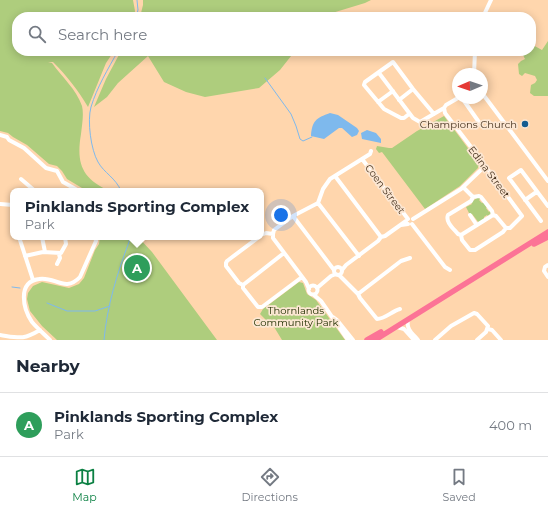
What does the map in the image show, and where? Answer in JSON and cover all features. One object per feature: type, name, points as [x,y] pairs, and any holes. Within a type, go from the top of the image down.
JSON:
[{"type":"highway","points":[[375,340],[548,232]]},
{"type":"highway","points":[[514,253],[548,237]]},
{"type":"highway","points":[[367,340],[422,311]]},
{"type":"street","points":[[485,12],[491,0]]},
{"type":"street","points":[[474,68],[475,56]]},
{"type":"street","points":[[409,114],[401,118],[384,109],[364,83],[373,75],[393,62],[434,114]]},
{"type":"street","points":[[378,73],[409,114],[420,122],[452,102]]},
{"type":"street","points":[[399,100],[413,89]]},
{"type":"street","points":[[378,102],[392,91]]},
{"type":"street","points":[[488,101],[548,181]]},
{"type":"street","points":[[466,104],[481,125]]},
{"type":"street","name":"Edina Street","points":[[444,108],[446,113],[481,160],[484,167],[489,171],[522,216],[510,228],[506,228]]},
{"type":"street","points":[[0,135],[7,137],[9,140],[24,148],[46,168],[57,171],[63,182],[74,188]]},
{"type":"street","points":[[353,340],[333,317],[314,289],[302,278],[273,238],[273,234],[275,230],[293,216],[318,203],[327,183],[334,176],[370,154],[371,151]]},
{"type":"street","name":"Coen Street","points":[[362,159],[409,222],[445,267],[450,270]]},
{"type":"street","points":[[314,289],[359,256],[381,237],[385,236],[400,225],[409,222],[463,187],[484,167]]},
{"type":"street","points":[[542,221],[509,178],[521,170],[548,206]]},
{"type":"street","points":[[334,176],[381,237]]},
{"type":"street","points":[[21,179],[29,188]]},
{"type":"street","points":[[463,187],[473,198]]},
{"type":"street","points":[[525,200],[538,192]]},
{"type":"street","points":[[481,196],[493,215],[496,216],[506,228],[503,232],[472,251],[462,240],[461,235],[458,234],[447,221],[448,215],[473,198],[481,196]]},
{"type":"street","points":[[318,203],[359,256]]},
{"type":"street","points":[[0,204],[10,205]]},
{"type":"street","points":[[470,215],[476,224]]},
{"type":"street","points":[[461,235],[473,228],[476,224],[493,215]]},
{"type":"street","points":[[293,216],[330,266],[338,271],[377,319],[380,319],[395,310],[400,310]]},
{"type":"street","points":[[264,234],[273,234]]},
{"type":"street","points":[[20,240],[33,280]]},
{"type":"street","points":[[43,240],[45,252]]},
{"type":"street","points":[[57,264],[60,258],[59,254],[66,244],[65,240]]},
{"type":"street","points":[[50,340],[32,322],[26,312],[24,297],[26,287],[33,280],[47,279],[64,284],[72,283],[77,280],[80,277],[96,240]]},
{"type":"street","points":[[254,240],[227,260],[226,266],[239,283],[243,285],[243,288],[256,306],[260,308],[302,278]]},
{"type":"street","points":[[25,256],[45,252],[59,254]]},
{"type":"street","points":[[243,285],[284,253]]},
{"type":"street","points":[[358,294],[401,261],[410,258]]},
{"type":"street","points":[[548,265],[545,267],[544,271],[548,277]]},
{"type":"street","points":[[435,340],[451,326],[472,313],[476,314],[488,326],[488,330]]},
{"type":"street","points":[[333,317],[334,321],[348,340]]},
{"type":"street","points":[[408,320],[408,328],[418,340]]},
{"type":"street","points":[[397,327],[404,329],[414,340]]},
{"type":"street","points":[[0,335],[24,339],[40,330]]},
{"type":"street","points":[[477,340],[488,330]]},
{"type":"street","points":[[488,330],[492,330],[501,340]]},
{"type":"green space","points":[[0,0],[133,0],[135,12],[12,12],[12,56],[111,56],[106,63],[88,107],[63,73],[53,62],[48,62],[52,63],[68,83],[82,106],[83,116],[79,154],[81,162],[87,175],[104,188],[82,188],[67,179],[57,166],[49,164],[27,145],[8,133],[0,131]]},
{"type":"green space","points":[[143,0],[371,0],[335,12],[141,12]]},
{"type":"green space","points":[[548,41],[548,96],[534,96],[530,93],[531,85],[537,80],[535,76],[525,73],[522,76],[519,74],[518,64],[525,59],[524,56],[536,56],[536,47],[542,50]]},
{"type":"green space","points":[[118,56],[148,56],[118,83],[107,97],[94,107],[106,79]]},
{"type":"green space","points":[[148,56],[291,56],[280,70],[259,88],[205,97],[186,92],[164,82]]},
{"type":"green space","points":[[444,116],[479,163],[478,168],[460,186],[425,209],[382,152],[379,153],[376,149],[377,146],[392,148],[417,131]]},
{"type":"green space","points":[[477,198],[481,198],[479,200],[482,203],[484,202],[487,207],[486,208],[491,213],[484,217],[484,219],[479,223],[472,214],[470,215],[466,207],[472,204],[471,202]]},
{"type":"green space","points":[[100,240],[141,240],[152,252],[217,340],[57,340],[42,326],[30,311],[27,299],[28,293],[33,286],[42,282],[69,288],[79,284],[84,278],[95,250]]},
{"type":"green space","name":"Thornlands Community Park","points":[[299,282],[303,283],[307,294],[316,300],[345,340],[282,340],[271,322],[266,320],[260,314],[263,309]]},
{"type":"water","points":[[330,113],[338,115],[357,128],[359,131],[357,135],[352,137],[342,128],[339,128],[324,139],[311,136],[314,123],[321,117]]},
{"type":"water","points":[[367,130],[376,133],[381,139],[381,143],[362,139],[361,133]]},
{"type":"waterway","points":[[137,0],[137,12]]},
{"type":"waterway","points":[[115,56],[96,92],[91,107],[89,120],[93,150],[98,162],[120,188]]},
{"type":"waterway","points":[[265,78],[291,114],[300,139],[303,141],[312,137]]},
{"type":"waterway","points":[[104,340],[107,315],[113,290],[129,240]]},
{"type":"waterway","points":[[12,287],[20,288]]},
{"type":"waterway","points":[[47,303],[67,311],[95,311],[110,306]]},
{"type":"place","name":"Champions Church","points":[[525,124]]},
{"type":"place","name":"Pinklands Sporting Complex","points":[[137,268]]}]
